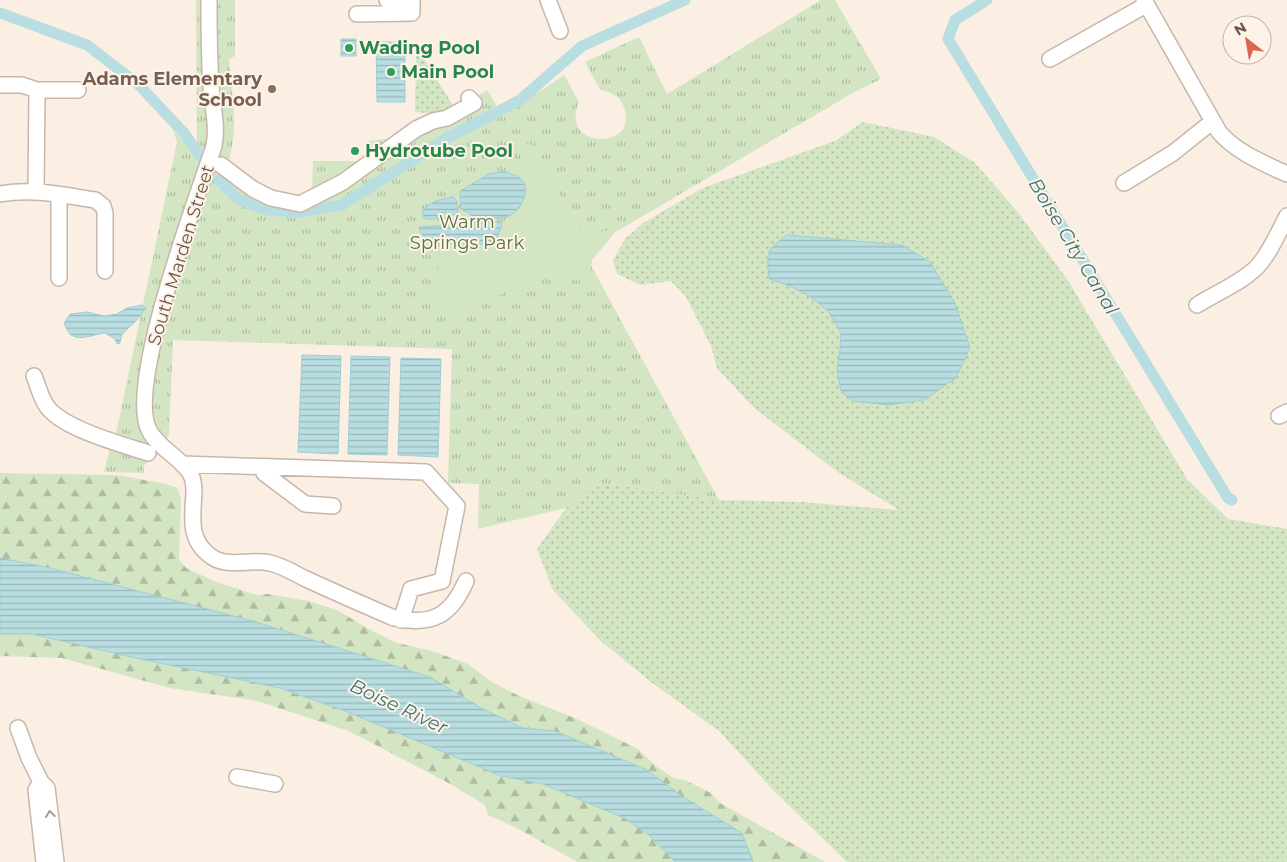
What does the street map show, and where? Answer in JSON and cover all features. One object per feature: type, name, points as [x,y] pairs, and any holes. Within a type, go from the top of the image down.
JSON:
[{"type":"street","name":"South Marden Street","points":[[209,0],[209,60],[217,130],[214,146],[165,297],[144,395],[143,412],[148,430],[191,474],[194,487],[193,530],[196,541],[208,555],[219,561],[270,563],[394,618],[412,622],[433,618],[450,609],[460,595],[466,581]]},
{"type":"street","points":[[387,0],[412,7]]},
{"type":"street","points":[[548,0],[560,31]]},
{"type":"street","points":[[1050,59],[1145,3],[1213,121],[1227,141],[1237,149],[1287,174]]},
{"type":"street","points":[[357,14],[412,7]]},
{"type":"street","points":[[0,85],[22,85],[36,90],[78,90]]},
{"type":"street","points":[[36,90],[36,191]]},
{"type":"street","points":[[221,166],[253,189],[271,198],[300,204],[343,182],[416,129],[447,118],[474,103],[469,98]]},
{"type":"street","points":[[1124,183],[1173,153],[1213,121]]},
{"type":"street","points":[[0,194],[36,191],[95,200],[103,206],[105,213],[105,271]]},
{"type":"street","points":[[59,195],[59,278]]},
{"type":"street","points":[[1197,305],[1247,275],[1257,266],[1287,216]]},
{"type":"street","points":[[34,376],[46,406],[61,419],[80,429],[148,453]]},
{"type":"street","points":[[182,464],[426,472],[457,506],[442,581],[411,589],[402,620]]},
{"type":"street","points":[[264,467],[264,473],[305,504],[333,506]]},
{"type":"street","points":[[18,728],[29,758],[41,782],[47,788],[56,862]]},
{"type":"street","points":[[237,776],[275,784]]},
{"type":"street","points":[[41,782],[36,790],[44,862]]},
{"type":"green space","name":"Warm Springs Park","points":[[196,0],[235,0],[235,56],[229,59],[234,125],[228,163],[257,184],[279,194],[301,196],[312,192],[313,161],[367,161],[367,141],[396,138],[429,114],[452,112],[487,90],[503,116],[564,75],[579,102],[576,118],[579,129],[588,136],[600,139],[611,137],[621,132],[626,121],[624,107],[615,95],[600,90],[585,62],[639,37],[667,94],[821,0],[835,0],[881,79],[851,94],[583,251],[719,500],[603,483],[566,508],[478,529],[479,484],[448,483],[452,349],[173,340],[169,435],[144,466],[144,473],[104,472],[110,448],[113,448],[177,142],[173,130],[197,156]]},
{"type":"green space","points":[[416,46],[456,110],[442,114],[415,112]]},
{"type":"green space","points":[[863,122],[934,137],[975,163],[1017,211],[1067,279],[1187,479],[1228,519],[1287,529],[1287,862],[847,862],[776,793],[719,731],[651,682],[601,641],[553,590],[537,549],[566,508],[603,483],[719,500],[801,502],[899,510],[839,473],[754,408],[717,368],[711,346],[686,297],[671,281],[640,285],[617,274],[613,260],[625,239],[643,223],[703,188],[835,141]]},
{"type":"green space","points":[[529,141],[585,240],[604,231],[617,230],[592,260],[591,269],[599,286],[545,272],[494,298],[437,317],[433,303],[437,282],[439,252],[470,250],[499,242],[512,230],[522,213],[527,196],[522,175]]},
{"type":"green space","points":[[0,473],[117,475],[166,484],[177,488],[181,499],[179,559],[186,568],[216,582],[257,595],[268,594],[308,601],[337,610],[397,643],[432,651],[468,664],[490,681],[519,696],[577,719],[638,749],[657,767],[673,778],[685,780],[711,793],[720,803],[825,862],[753,862],[742,833],[683,797],[647,770],[555,731],[523,728],[479,707],[430,677],[253,621],[50,568],[0,558]]},
{"type":"green space","points":[[0,634],[32,634],[280,688],[345,711],[501,776],[543,784],[626,819],[649,835],[675,862],[577,862],[515,827],[488,815],[485,805],[454,786],[349,731],[257,701],[170,688],[62,658],[0,656]]},
{"type":"water","name":"Wading Pool","points":[[341,39],[356,39],[356,56],[341,56]]},
{"type":"water","name":"Main Pool","points":[[376,42],[405,42],[405,102],[377,102]]},
{"type":"water","points":[[506,171],[521,179],[525,186],[525,196],[519,207],[507,217],[492,219],[490,217],[474,223],[471,222],[471,214],[461,209],[460,191],[489,174]]},
{"type":"water","points":[[453,197],[457,201],[458,212],[454,215],[442,212],[439,217],[434,219],[424,218],[422,213],[427,206]]},
{"type":"water","points":[[485,221],[502,222],[496,240],[471,247],[460,246],[457,243],[434,242],[424,237],[419,227],[470,226]]},
{"type":"water","points":[[787,235],[902,245],[930,262],[955,303],[970,348],[956,378],[924,400],[889,405],[853,401],[841,391],[837,371],[841,333],[828,311],[809,296],[790,286],[769,279],[769,253]]},
{"type":"water","points":[[142,305],[146,308],[137,320],[122,334],[120,343],[117,344],[115,339],[105,333],[82,337],[74,336],[69,333],[64,323],[70,314],[87,312],[104,316],[117,314],[127,308]]},
{"type":"water","points":[[302,355],[341,356],[338,454],[298,452]]},
{"type":"water","points":[[351,356],[390,357],[387,455],[348,454]]},
{"type":"water","points":[[401,358],[441,359],[438,457],[398,455]]},
{"type":"water","name":"Boise River","points":[[0,558],[50,568],[253,621],[430,677],[479,707],[523,728],[555,731],[647,770],[683,797],[742,833],[753,862],[675,862],[649,835],[626,819],[543,784],[501,776],[345,711],[280,688],[32,634],[0,634]]},
{"type":"waterway","name":"Boise City Canal","points":[[219,180],[238,199],[268,210],[300,212],[342,205],[449,137],[520,100],[582,46],[685,0]]},
{"type":"waterway","name":"Boise City Canal","points":[[987,0],[955,20],[948,39],[1228,498],[1232,500]]},
{"type":"waterway","name":"Boise City Canal","points":[[0,13],[87,45],[139,85],[184,133],[200,156]]},
{"type":"place","name":"Wading Pool","points":[[349,48]]},
{"type":"place","name":"Main Pool","points":[[391,72]]},
{"type":"place","name":"Adams Elementary School","points":[[272,89]]},
{"type":"place","name":"Hydrotube Pool","points":[[355,151]]}]
